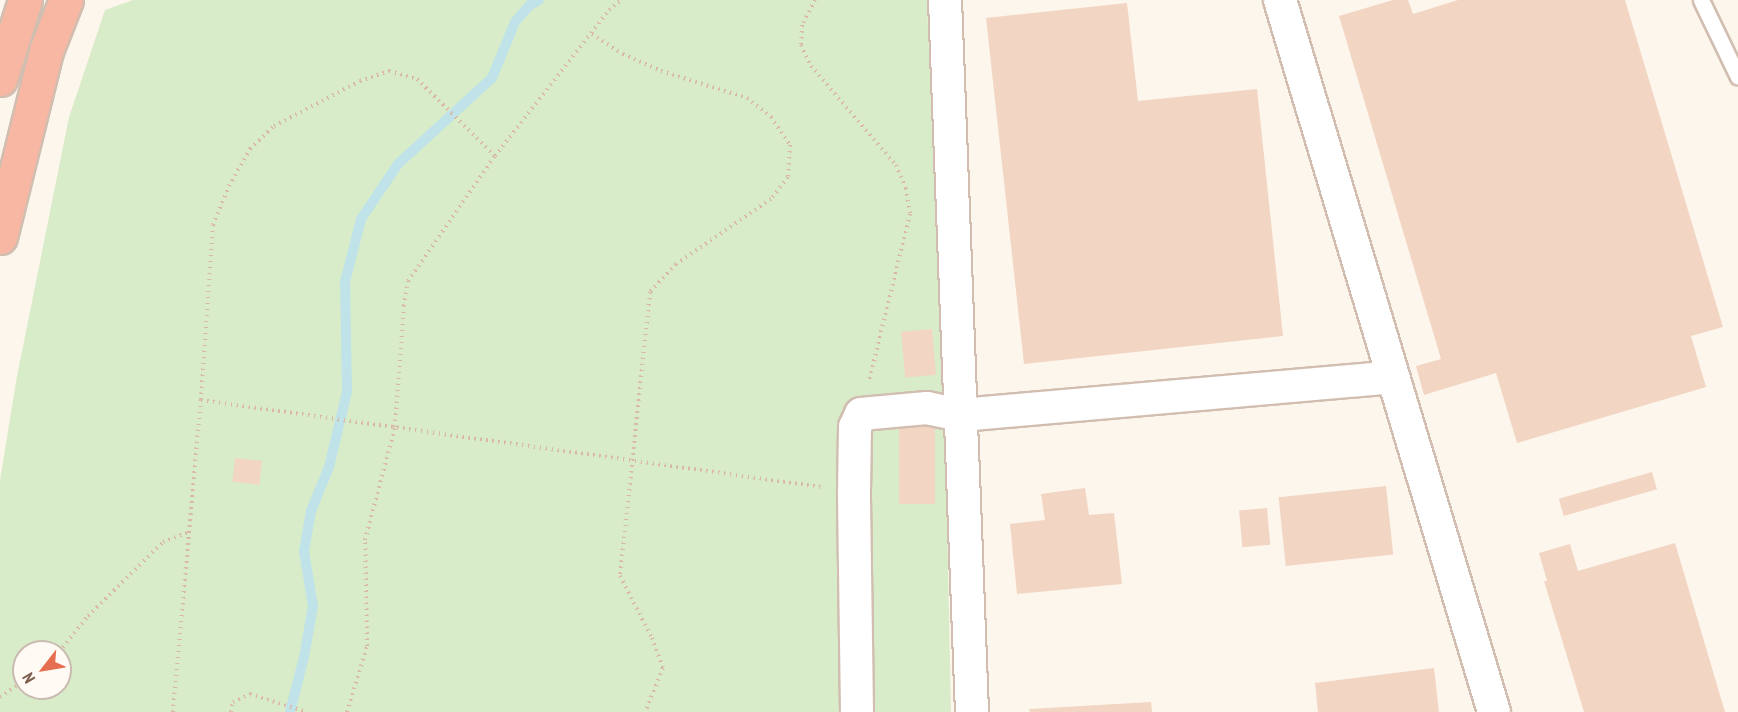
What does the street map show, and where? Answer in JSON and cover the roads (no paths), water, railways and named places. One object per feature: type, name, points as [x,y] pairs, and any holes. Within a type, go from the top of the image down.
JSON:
[{"type":"highway","points":[[0,7],[19,0]]},
{"type":"highway","points":[[3,65],[25,0]]},
{"type":"highway","points":[[0,237],[46,51],[66,0]]},
{"type":"street","points":[[945,0],[972,712]]},
{"type":"street","points":[[1280,0],[1494,712]]},
{"type":"street","points":[[856,712],[855,427],[861,414],[927,408],[961,415],[1392,377]]},
{"type":"lane","points":[[1701,0],[1738,77]]},
{"type":"waterway","points":[[290,712],[304,657],[313,606],[304,551],[311,511],[329,467],[347,392],[345,282],[361,219],[398,164],[492,78],[515,22],[530,5],[539,0]]}]
